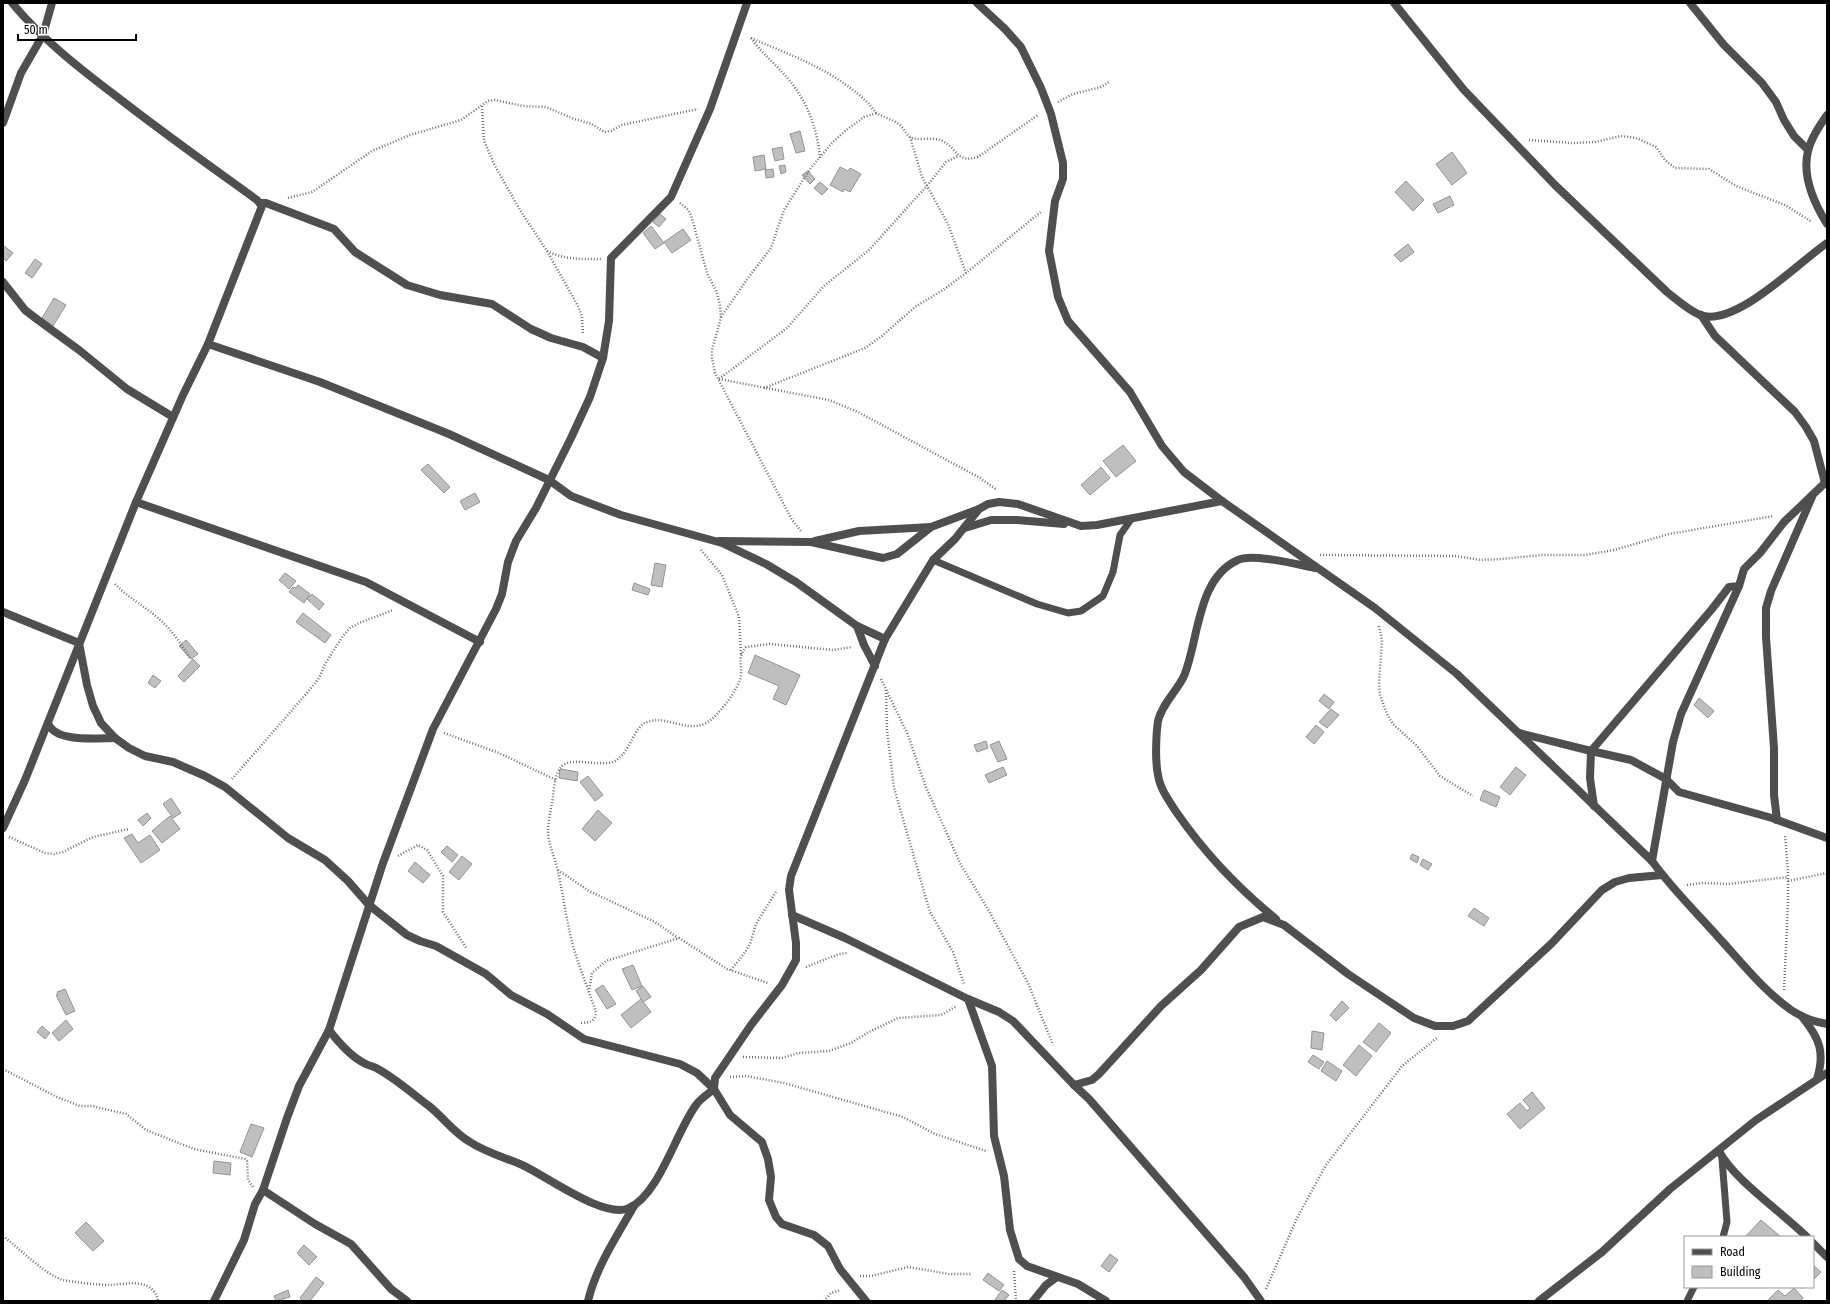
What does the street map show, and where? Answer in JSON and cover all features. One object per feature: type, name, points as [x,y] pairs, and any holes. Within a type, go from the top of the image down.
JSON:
[{"type":"street","points":[[12,3],[27,20],[77,66],[142,117],[263,203],[334,230],[354,252],[407,284],[440,295],[492,304],[531,329],[551,338],[583,347],[603,358]]},
{"type":"street","points":[[3,123],[20,73],[43,35],[52,3]]},
{"type":"street","points":[[214,1301],[244,1240],[255,1204],[262,1190],[287,1118],[300,1086],[329,1030],[383,863],[432,728],[480,642],[502,594],[508,562],[516,541],[536,508],[590,397],[603,358],[609,321],[611,258],[671,197],[710,109],[747,3]]},
{"type":"street","points":[[977,3],[1021,47],[1048,108],[1063,163],[1063,179],[1055,201],[1049,251],[1058,297],[1068,321],[1130,392],[1162,446],[1180,466],[1222,501],[1375,608],[1457,674],[1652,861],[1672,887],[1759,982],[1784,1004],[1801,1016],[1827,1024]]},
{"type":"street","points":[[1394,3],[1464,90],[1555,185],[1667,292],[1684,306],[1701,315],[1715,316],[1730,313],[1756,299],[1827,243]]},
{"type":"street","points":[[1690,3],[1724,45],[1762,83],[1776,102],[1784,120],[1794,136],[1808,150]]},
{"type":"street","points":[[1823,224],[1808,181],[1808,150],[1816,130],[1827,116]]},
{"type":"street","points":[[3,828],[25,780],[136,502],[173,417],[208,344],[263,203]]},
{"type":"street","points":[[3,282],[25,310],[79,350],[131,392],[173,417]]},
{"type":"street","points":[[1652,861],[1673,742],[1681,714],[1739,586],[1744,569],[1760,553],[1793,512],[1826,482],[1814,442],[1806,427],[1790,407],[1716,336],[1701,315]]},
{"type":"street","points":[[208,344],[320,382],[449,434],[549,480],[571,496],[584,502],[621,515],[714,541],[766,564],[796,582],[857,626],[885,639]]},
{"type":"street","points":[[1781,822],[1774,795],[1774,748],[1766,637],[1766,608],[1771,591],[1814,493]]},
{"type":"street","points":[[964,529],[991,520],[1017,520],[1081,526],[1096,525],[1222,501]]},
{"type":"street","points":[[136,502],[366,582],[480,642]]},
{"type":"street","points":[[811,542],[859,532],[931,527],[979,510],[988,504],[999,502],[1018,504],[1081,526]]},
{"type":"street","points":[[588,1301],[592,1284],[607,1253],[635,1205],[648,1192],[658,1177],[696,1105],[714,1090],[715,1078],[751,1025],[781,987],[796,960],[796,943],[789,890],[792,876],[885,639],[933,560],[964,529],[979,510]]},
{"type":"street","points":[[714,541],[811,542],[883,558],[897,554],[931,527]]},
{"type":"street","points":[[1318,569],[1253,558],[1240,559],[1226,566],[1215,578],[1204,602],[1188,665],[1182,679],[1162,710],[1158,720],[1158,775],[1165,795],[1193,837],[1246,893],[1284,925],[1348,974],[1414,1018],[1435,1026],[1453,1026],[1468,1021],[1551,944],[1602,890],[1615,882],[1629,878],[1662,875]]},
{"type":"street","points":[[1594,806],[1590,778],[1591,752],[1712,610],[1729,587],[1739,586]]},
{"type":"street","points":[[3,612],[50,633],[80,643]]},
{"type":"street","points":[[857,626],[864,645],[875,666]]},
{"type":"street","points":[[80,643],[87,685],[93,706],[101,723],[115,738],[129,748],[145,756],[173,762],[205,776],[225,787],[288,838],[325,860],[348,881],[369,905],[407,935],[436,946],[486,974],[510,995],[547,1014],[590,1042],[685,1066],[697,1074],[714,1090],[730,1115],[762,1142],[768,1159],[771,1177],[769,1200],[776,1217],[782,1224],[814,1235],[822,1240],[828,1246],[844,1275],[866,1301]]},
{"type":"street","points":[[48,723],[50,729],[59,734],[71,737],[115,738]]},
{"type":"street","points":[[1518,733],[1591,752],[1631,760],[1666,779],[1679,792],[1781,822],[1827,838]]},
{"type":"street","points":[[792,915],[869,950],[968,999],[999,1012],[1013,1021],[1089,1099],[1263,1298]]},
{"type":"street","points":[[1074,1085],[1092,1080],[1099,1074],[1161,1006],[1201,970],[1239,927],[1263,917],[1284,925]]},
{"type":"street","points":[[968,999],[992,1066],[994,1136],[1004,1176],[1010,1230],[1019,1259],[1027,1266],[1078,1284],[1106,1301]]},
{"type":"street","points":[[1801,1016],[1810,1027],[1820,1045],[1822,1054],[1821,1065],[1816,1079]]},
{"type":"street","points":[[329,1030],[356,1058],[365,1064],[378,1068],[444,1118],[456,1133],[469,1142],[498,1156],[520,1164],[579,1197],[617,1210],[628,1209],[635,1205]]},
{"type":"street","points":[[1539,1301],[1602,1252],[1670,1189],[1720,1155],[1756,1120],[1827,1073]]},
{"type":"street","points":[[1720,1155],[1749,1186],[1806,1236]]},
{"type":"street","points":[[262,1190],[315,1224],[352,1244],[391,1289],[407,1301]]},
{"type":"street","points":[[1814,1244],[1827,1257]]},
{"type":"street","points":[[1033,1301],[1046,1285],[1057,1277]]},
{"type":"lane","points":[[933,560],[1037,604],[1068,613],[1081,612],[1103,596],[1113,572],[1120,535],[1132,518]]},
{"type":"lane","points":[[1720,1155],[1727,1222],[1723,1236]]},
{"type":"lane","points":[[1687,1301],[1694,1288]]},
{"type":"path","points":[[740,23],[756,47],[784,74],[800,94],[815,128],[820,158]]},
{"type":"path","points":[[750,38],[801,60],[841,81],[868,103],[877,113],[899,124],[910,137],[926,187],[948,224],[966,273]]},
{"type":"path","points":[[910,137],[914,139],[932,138],[940,140],[954,149],[958,156],[970,160],[978,157],[1048,108],[1073,94],[1101,86],[1109,82]]},
{"type":"path","points":[[263,203],[312,192],[372,151],[410,135],[461,120],[482,105],[495,100],[523,106],[546,107],[574,119],[592,124],[604,132],[611,131],[622,125],[680,112],[697,109],[710,109]]},
{"type":"path","points":[[482,105],[484,141],[520,210],[548,251],[578,306],[582,316],[583,347]]},
{"type":"path","points":[[811,542],[792,520],[718,379],[712,358],[712,350],[721,318],[748,278],[771,248],[784,210],[810,169],[831,144],[845,131],[864,117],[877,113]]},
{"type":"path","points":[[1510,138],[1572,143],[1595,142],[1621,136],[1636,138],[1656,147],[1665,160],[1675,168],[1709,170],[1736,186],[1785,205],[1823,224]]},
{"type":"path","points":[[718,379],[787,328],[824,286],[868,250],[926,187],[946,162],[958,156]]},
{"type":"path","points":[[671,197],[683,205],[691,215],[707,273],[717,293],[721,318]]},
{"type":"path","points":[[764,388],[865,348],[882,336],[916,307],[966,273],[1055,201]]},
{"type":"path","points":[[548,251],[559,257],[566,258],[611,258]]},
{"type":"path","points":[[718,379],[829,400],[858,412],[980,478],[999,491]]},
{"type":"path","points":[[1299,555],[1455,556],[1488,560],[1541,555],[1586,555],[1614,550],[1670,534],[1793,512]]},
{"type":"path","points":[[562,1025],[592,1022],[595,1019],[596,1013],[572,942],[557,869],[551,853],[548,833],[556,780],[559,770],[568,762],[604,764],[615,761],[622,756],[641,726],[646,722],[657,720],[695,727],[703,724],[712,719],[723,709],[740,680],[741,654],[739,617],[722,575],[713,563],[698,548]]},
{"type":"path","points":[[108,569],[114,583],[122,591],[159,618],[172,631],[190,658]]},
{"type":"path","points":[[225,787],[319,678],[325,664],[350,628],[407,604]]},
{"type":"path","points":[[1375,608],[1382,640],[1379,683],[1380,695],[1387,714],[1393,724],[1417,746],[1440,776],[1473,796]]},
{"type":"path","points":[[741,654],[746,647],[770,644],[833,650],[864,645]]},
{"type":"path","points":[[875,666],[908,735],[925,785],[961,865],[989,911],[1028,983],[1055,1050]]},
{"type":"path","points":[[729,1058],[748,1056],[782,1058],[799,1053],[829,1050],[851,1043],[867,1033],[898,1018],[940,1015],[968,999],[952,952],[930,912],[894,788],[887,730],[886,690]]},
{"type":"path","points":[[432,728],[499,753],[556,780]]},
{"type":"path","points":[[1781,822],[1788,879],[1784,1004]]},
{"type":"path","points":[[6,836],[45,853],[54,854],[63,852],[93,837],[129,829]]},
{"type":"path","points":[[383,863],[418,845],[427,850],[443,876],[443,912],[469,951]]},
{"type":"path","points":[[557,869],[589,891],[655,922],[711,961],[749,978],[781,987]]},
{"type":"path","points":[[1672,887],[1701,883],[1742,883],[1788,879],[1827,873]]},
{"type":"path","points":[[731,970],[750,944],[756,924],[769,901],[778,888],[792,876]]},
{"type":"path","points":[[589,992],[592,973],[606,961],[678,938]]},
{"type":"path","points":[[788,975],[814,963],[840,954],[869,950]]},
{"type":"path","points":[[1263,1298],[1297,1218],[1326,1165],[1402,1066],[1453,1026]]},
{"type":"path","points":[[3,1069],[62,1100],[80,1106],[92,1106],[126,1114],[146,1130],[194,1149],[245,1159],[248,1180],[256,1189],[262,1190]]},
{"type":"path","points":[[715,1078],[746,1076],[784,1083],[903,1117],[935,1134],[950,1140],[973,1145],[999,1156]]},
{"type":"path","points":[[3,1236],[35,1263],[62,1280],[108,1285],[132,1282],[143,1284],[152,1290],[158,1301]]},
{"type":"path","points":[[1016,1301],[1014,1271],[1019,1259]]},
{"type":"path","points":[[844,1275],[871,1276],[908,1267],[949,1274],[972,1274]]},
{"type":"path","points":[[824,1301],[831,1293],[835,1291],[856,1288]]},
{"type":"building","points":[[800,131],[805,151],[796,153],[790,134]]},
{"type":"building","points":[[782,147],[784,159],[775,161],[772,149]]},
{"type":"building","points":[[1452,152],[1467,173],[1452,185],[1436,164]]},
{"type":"building","points":[[764,155],[766,169],[755,171],[753,157]]},
{"type":"building","points":[[785,165],[786,172],[781,174],[779,166]]},
{"type":"building","points":[[840,167],[848,171],[850,168],[861,174],[850,192],[844,189],[843,192],[830,185]]},
{"type":"building","points":[[773,169],[774,177],[766,178],[765,170]]},
{"type":"building","points":[[808,171],[815,179],[810,184],[802,175]]},
{"type":"building","points":[[1406,181],[1424,200],[1413,211],[1395,192]]},
{"type":"building","points":[[820,182],[828,189],[822,195],[814,188]]},
{"type":"building","points":[[1450,196],[1454,205],[1438,213],[1433,204]]},
{"type":"building","points":[[660,214],[666,219],[659,227],[653,222]]},
{"type":"building","points":[[651,226],[664,243],[655,249],[643,233]]},
{"type":"building","points":[[683,229],[691,240],[672,253],[664,242]]},
{"type":"building","points":[[1408,244],[1414,252],[1401,262],[1394,255]]},
{"type":"building","points":[[3,245],[13,253],[6,261],[3,258]]},
{"type":"building","points":[[35,259],[42,264],[32,278],[25,273]]},
{"type":"building","points":[[54,298],[66,305],[53,326],[42,318]]},
{"type":"building","points":[[1123,445],[1136,461],[1116,477],[1103,461]]},
{"type":"building","points":[[428,464],[450,487],[444,493],[421,470]]},
{"type":"building","points":[[1101,467],[1110,478],[1090,495],[1081,485]]},
{"type":"building","points":[[475,493],[480,502],[465,510],[460,501]]},
{"type":"building","points":[[655,563],[666,565],[662,587],[651,585]]},
{"type":"building","points":[[285,573],[296,581],[289,589],[279,580]]},
{"type":"building","points":[[634,583],[650,589],[648,595],[632,590]]},
{"type":"building","points":[[298,585],[310,594],[304,603],[289,592],[293,587],[296,588]]},
{"type":"building","points":[[312,594],[324,604],[319,610],[307,599]]},
{"type":"building","points":[[303,613],[331,635],[325,643],[296,622]]},
{"type":"building","points":[[186,640],[198,654],[191,659],[179,646]]},
{"type":"building","points":[[755,655],[800,675],[786,705],[773,699],[779,686],[748,673]]},
{"type":"building","points":[[193,659],[200,666],[184,682],[178,676]]},
{"type":"building","points":[[153,675],[161,681],[155,688],[148,683]]},
{"type":"building","points":[[1324,694],[1334,702],[1329,709],[1319,701]]},
{"type":"building","points":[[1699,698],[1714,711],[1708,718],[1694,705]]},
{"type":"building","points":[[1331,709],[1339,715],[1327,728],[1319,722]]},
{"type":"building","points":[[1316,725],[1324,732],[1314,744],[1306,737]]},
{"type":"building","points":[[986,741],[988,748],[977,752],[974,745]]},
{"type":"building","points":[[999,741],[1007,759],[998,762],[990,745]]},
{"type":"building","points":[[1003,767],[1007,775],[989,783],[985,775]]},
{"type":"building","points":[[1516,767],[1526,775],[1510,795],[1500,787]]},
{"type":"building","points":[[560,769],[578,772],[577,781],[559,778]]},
{"type":"building","points":[[588,776],[603,795],[595,801],[580,782]]},
{"type":"building","points":[[1484,790],[1500,797],[1496,807],[1480,800]]},
{"type":"building","points":[[171,798],[181,813],[173,818],[163,804]]},
{"type":"building","points":[[598,810],[612,823],[595,841],[582,829]]},
{"type":"building","points":[[147,813],[151,818],[143,826],[138,820]]},
{"type":"building","points":[[170,816],[180,829],[162,843],[152,831]]},
{"type":"building","points":[[132,834],[138,843],[150,835],[160,850],[141,863],[124,838]]},
{"type":"building","points":[[447,846],[458,855],[452,862],[441,852]]},
{"type":"building","points":[[1412,854],[1419,857],[1417,863],[1410,859]]},
{"type":"building","points":[[462,856],[472,864],[459,880],[449,872]]},
{"type":"building","points":[[1423,859],[1432,864],[1428,870],[1420,865]]},
{"type":"building","points":[[415,862],[430,875],[423,883],[408,871]]},
{"type":"building","points":[[1474,908],[1489,918],[1484,926],[1468,916]]},
{"type":"building","points":[[633,965],[642,986],[632,990],[622,969]]},
{"type":"building","points":[[603,985],[616,1004],[607,1009],[595,990]]},
{"type":"building","points":[[643,986],[651,997],[643,1002],[636,991]]},
{"type":"building","points":[[65,989],[75,1011],[66,1015],[56,995],[58,995],[57,992]]},
{"type":"building","points":[[641,999],[651,1012],[631,1028],[621,1015]]},
{"type":"building","points":[[1342,1001],[1349,1008],[1336,1021],[1330,1015]]},
{"type":"building","points":[[66,1020],[73,1029],[59,1041],[52,1033]]},
{"type":"building","points":[[1379,1023],[1391,1033],[1376,1052],[1363,1042]]},
{"type":"building","points":[[42,1026],[50,1033],[45,1039],[37,1032]]},
{"type":"building","points":[[1312,1031],[1324,1033],[1322,1050],[1311,1048]]},
{"type":"building","points":[[1359,1045],[1372,1056],[1356,1076],[1343,1065]]},
{"type":"building","points":[[1313,1055],[1324,1062],[1319,1069],[1308,1062]]},
{"type":"building","points":[[1327,1061],[1342,1071],[1336,1081],[1321,1071]]},
{"type":"building","points":[[1532,1092],[1545,1108],[1520,1129],[1507,1114],[1520,1103],[1527,1111],[1530,1108],[1523,1100]]},
{"type":"building","points":[[251,1124],[264,1128],[252,1157],[240,1152]]},
{"type":"building","points":[[214,1161],[231,1163],[230,1175],[213,1173]]},
{"type":"building","points":[[1761,1220],[1780,1236],[1746,1236]]},
{"type":"building","points":[[86,1222],[104,1241],[93,1251],[75,1233]]},
{"type":"building","points":[[304,1245],[317,1257],[309,1265],[297,1253]]},
{"type":"building","points":[[1110,1254],[1118,1260],[1109,1272],[1101,1266]]},
{"type":"building","points":[[1814,1266],[1821,1272],[1814,1279]]},
{"type":"building","points":[[988,1273],[1004,1285],[999,1291],[983,1280]]},
{"type":"building","points":[[316,1277],[324,1283],[310,1301],[303,1301],[300,1298]]},
{"type":"building","points":[[1794,1288],[1803,1298],[1800,1301],[1767,1301],[1778,1290],[1785,1296]]},
{"type":"building","points":[[288,1290],[290,1297],[276,1301],[274,1296]]},
{"type":"building","points":[[1002,1290],[1009,1295],[1004,1301],[994,1301]]}]
